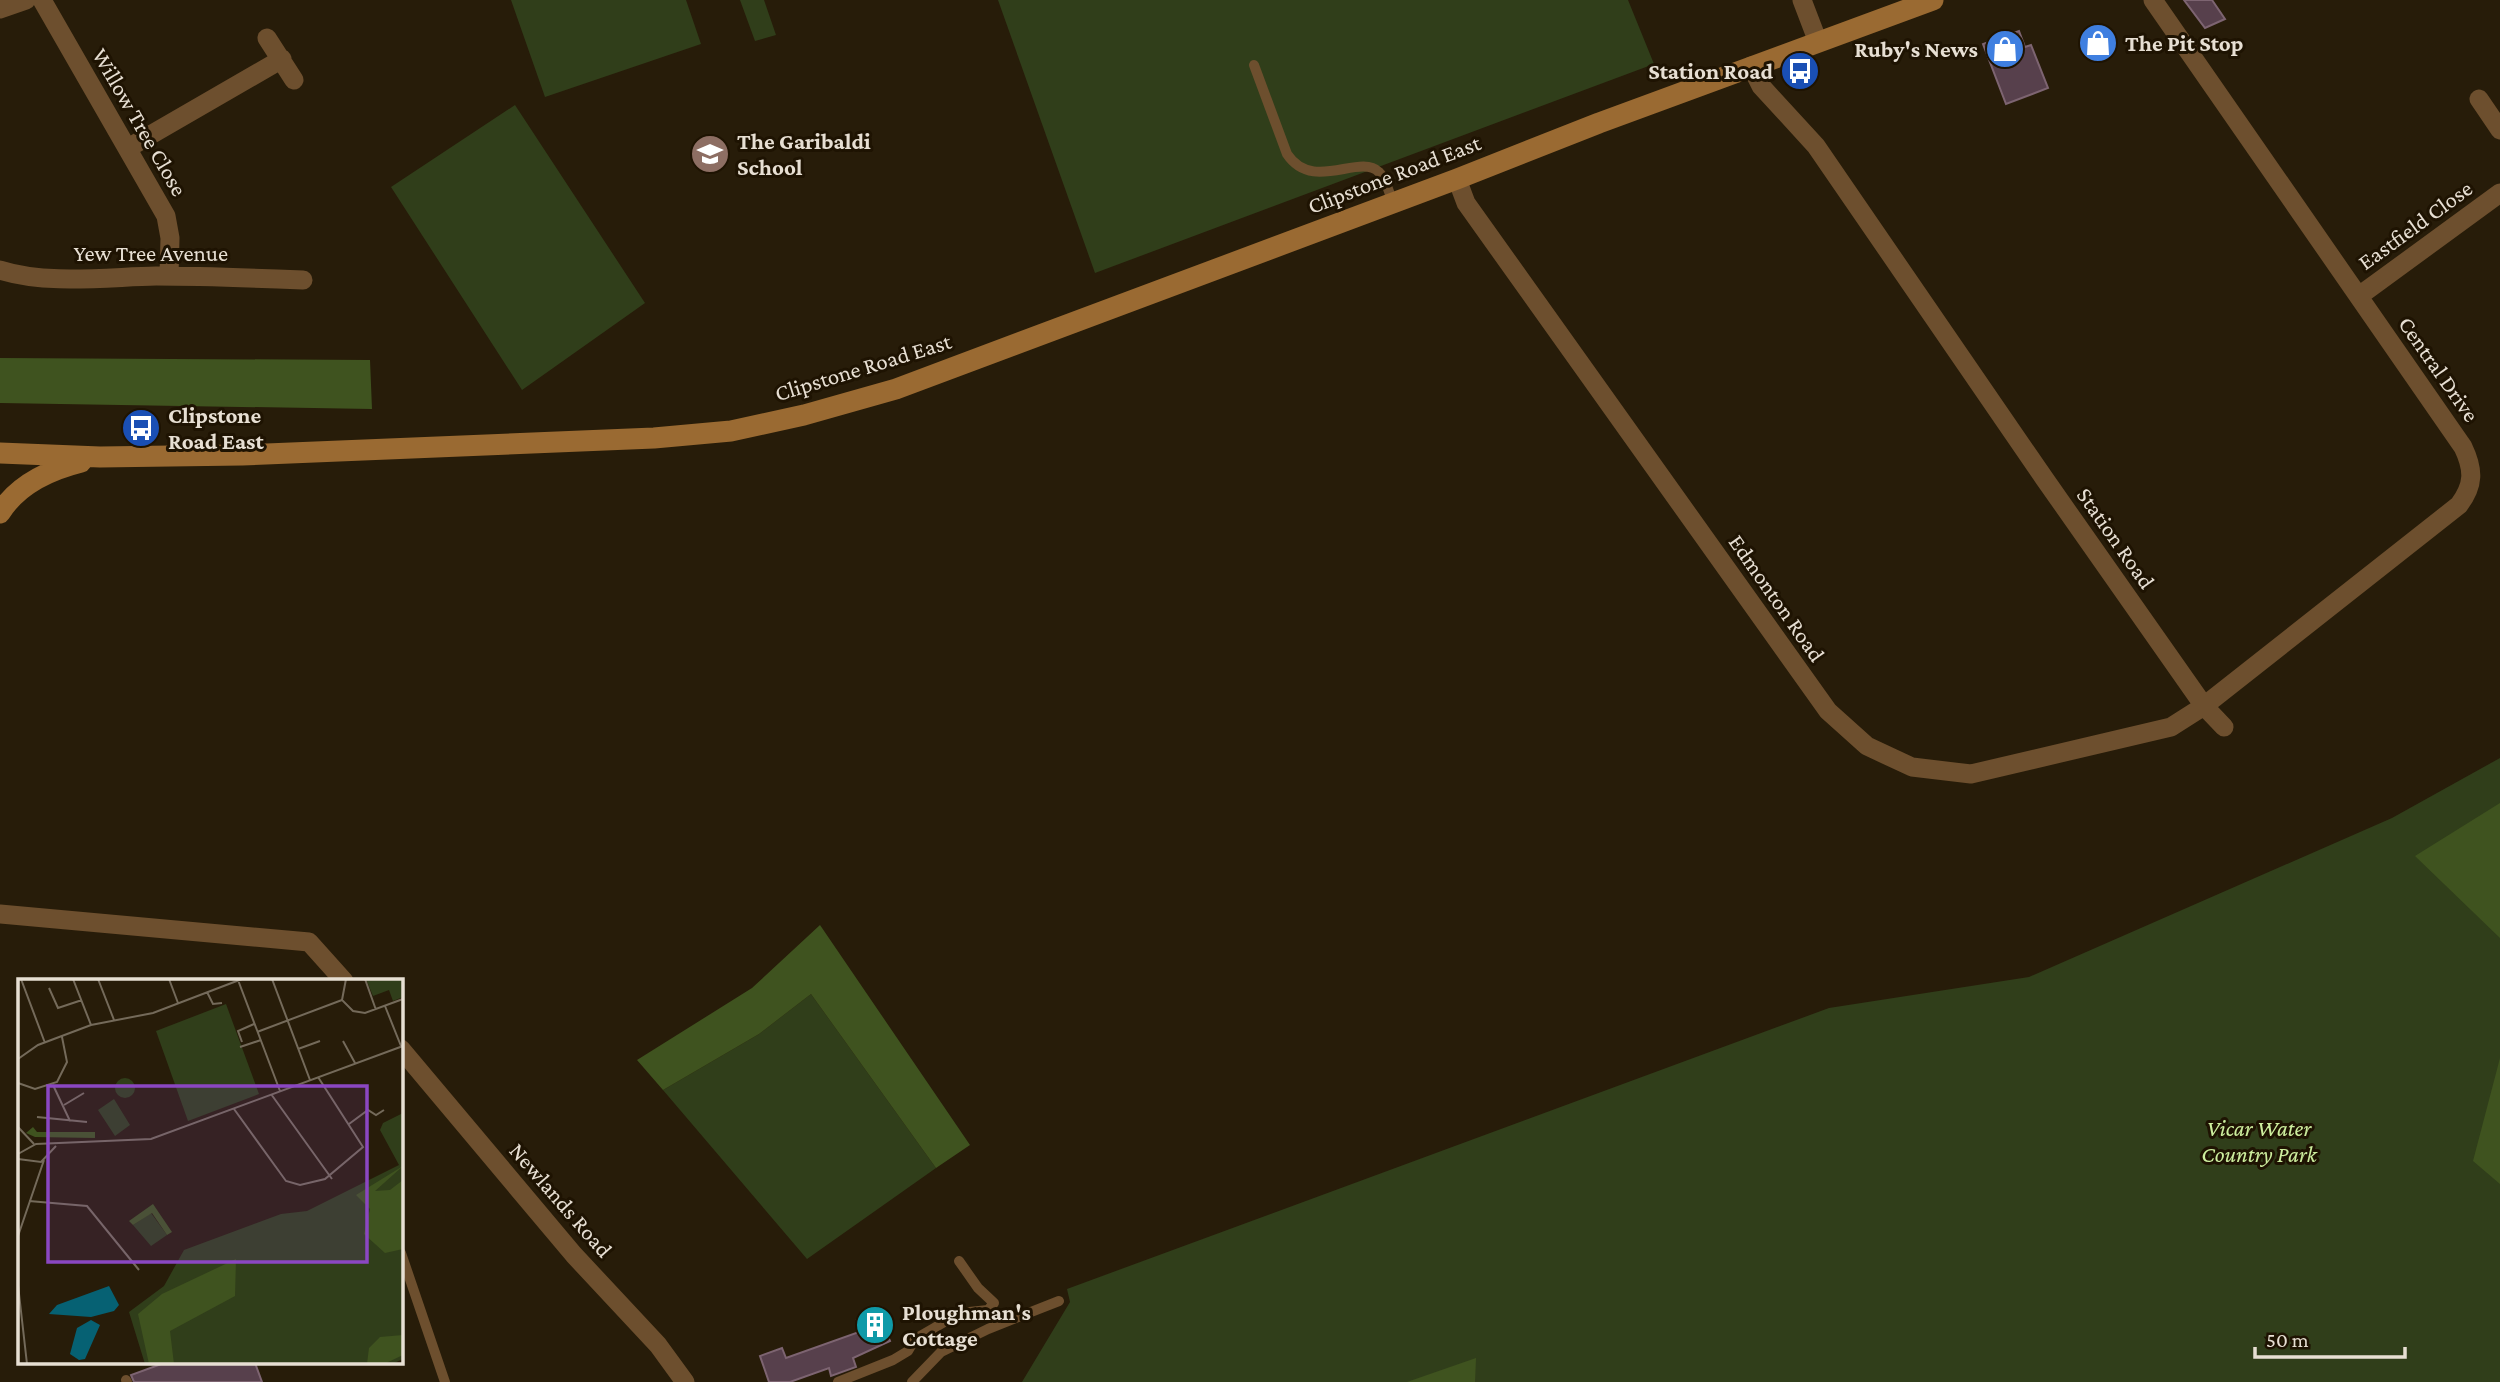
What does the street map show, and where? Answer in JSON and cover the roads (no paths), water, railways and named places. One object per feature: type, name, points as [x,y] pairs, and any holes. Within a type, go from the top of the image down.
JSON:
[{"type":"main road","name":"Clipstone Road East","points":[[0,453],[100,457],[242,456],[654,438],[731,431],[804,415],[896,389],[1457,179],[1599,123],[1933,0]]},
{"type":"main road","name":"Clipstone Road East","points":[[0,513],[6,503],[27,484],[57,468],[100,457]]},
{"type":"street","points":[[0,9],[26,0]]},
{"type":"street","name":"Willow Tree Close","points":[[42,0],[166,216],[170,238],[169,276]]},
{"type":"street","points":[[1802,0],[1818,42]]},
{"type":"street","name":"Central Drive","points":[[2153,0],[2463,447],[2470,462],[2472,477],[2468,492],[2459,505],[2204,706]]},
{"type":"street","points":[[267,38],[294,80]]},
{"type":"street","points":[[128,148],[282,59]]},
{"type":"street","name":"Station Road","points":[[1751,66],[1760,86],[1816,146],[2036,467],[2204,706],[2224,727]]},
{"type":"street","points":[[2479,99],[2500,130]]},
{"type":"street","name":"Edmonton Road","points":[[1457,179],[1466,203],[1828,711],[1867,746],[1912,767],[1971,774],[2171,727],[2204,706]]},
{"type":"street","name":"Eastfield Close","points":[[2359,296],[2500,193]]},
{"type":"street","name":"Yew Tree Avenue","points":[[0,270],[43,278],[169,276],[303,279]]},
{"type":"street","points":[[0,914],[309,942],[342,979]]},
{"type":"street","name":"Newlands Road","points":[[402,1050],[574,1255],[658,1345],[685,1382]]},
{"type":"lane","points":[[1254,65],[1287,154],[1294,164],[1304,170],[1322,171],[1371,168],[1379,172],[1393,202]]},
{"type":"lane","points":[[402,1256],[445,1382]]},
{"type":"lane","points":[[838,1382],[893,1360],[908,1351],[915,1339],[960,1313],[988,1310],[994,1303],[978,1288],[959,1261]]},
{"type":"lane","points":[[912,1382],[941,1352],[988,1329],[1059,1301]]},
{"type":"place","name":"The Pit Stop","points":[[2098,43]]},
{"type":"place","name":"Ruby's News","points":[[2005,49]]},
{"type":"place","name":"Station Road","points":[[1800,71]]},
{"type":"place","name":"The Garibaldi School","points":[[710,154]]},
{"type":"place","name":"Clipstone Road East","points":[[141,428]]},
{"type":"place","name":"Ploughman's Cottage","points":[[875,1325]]},
{"type":"park label","name":"Vicar Water Country Park","points":[[2259,1141]]}]
